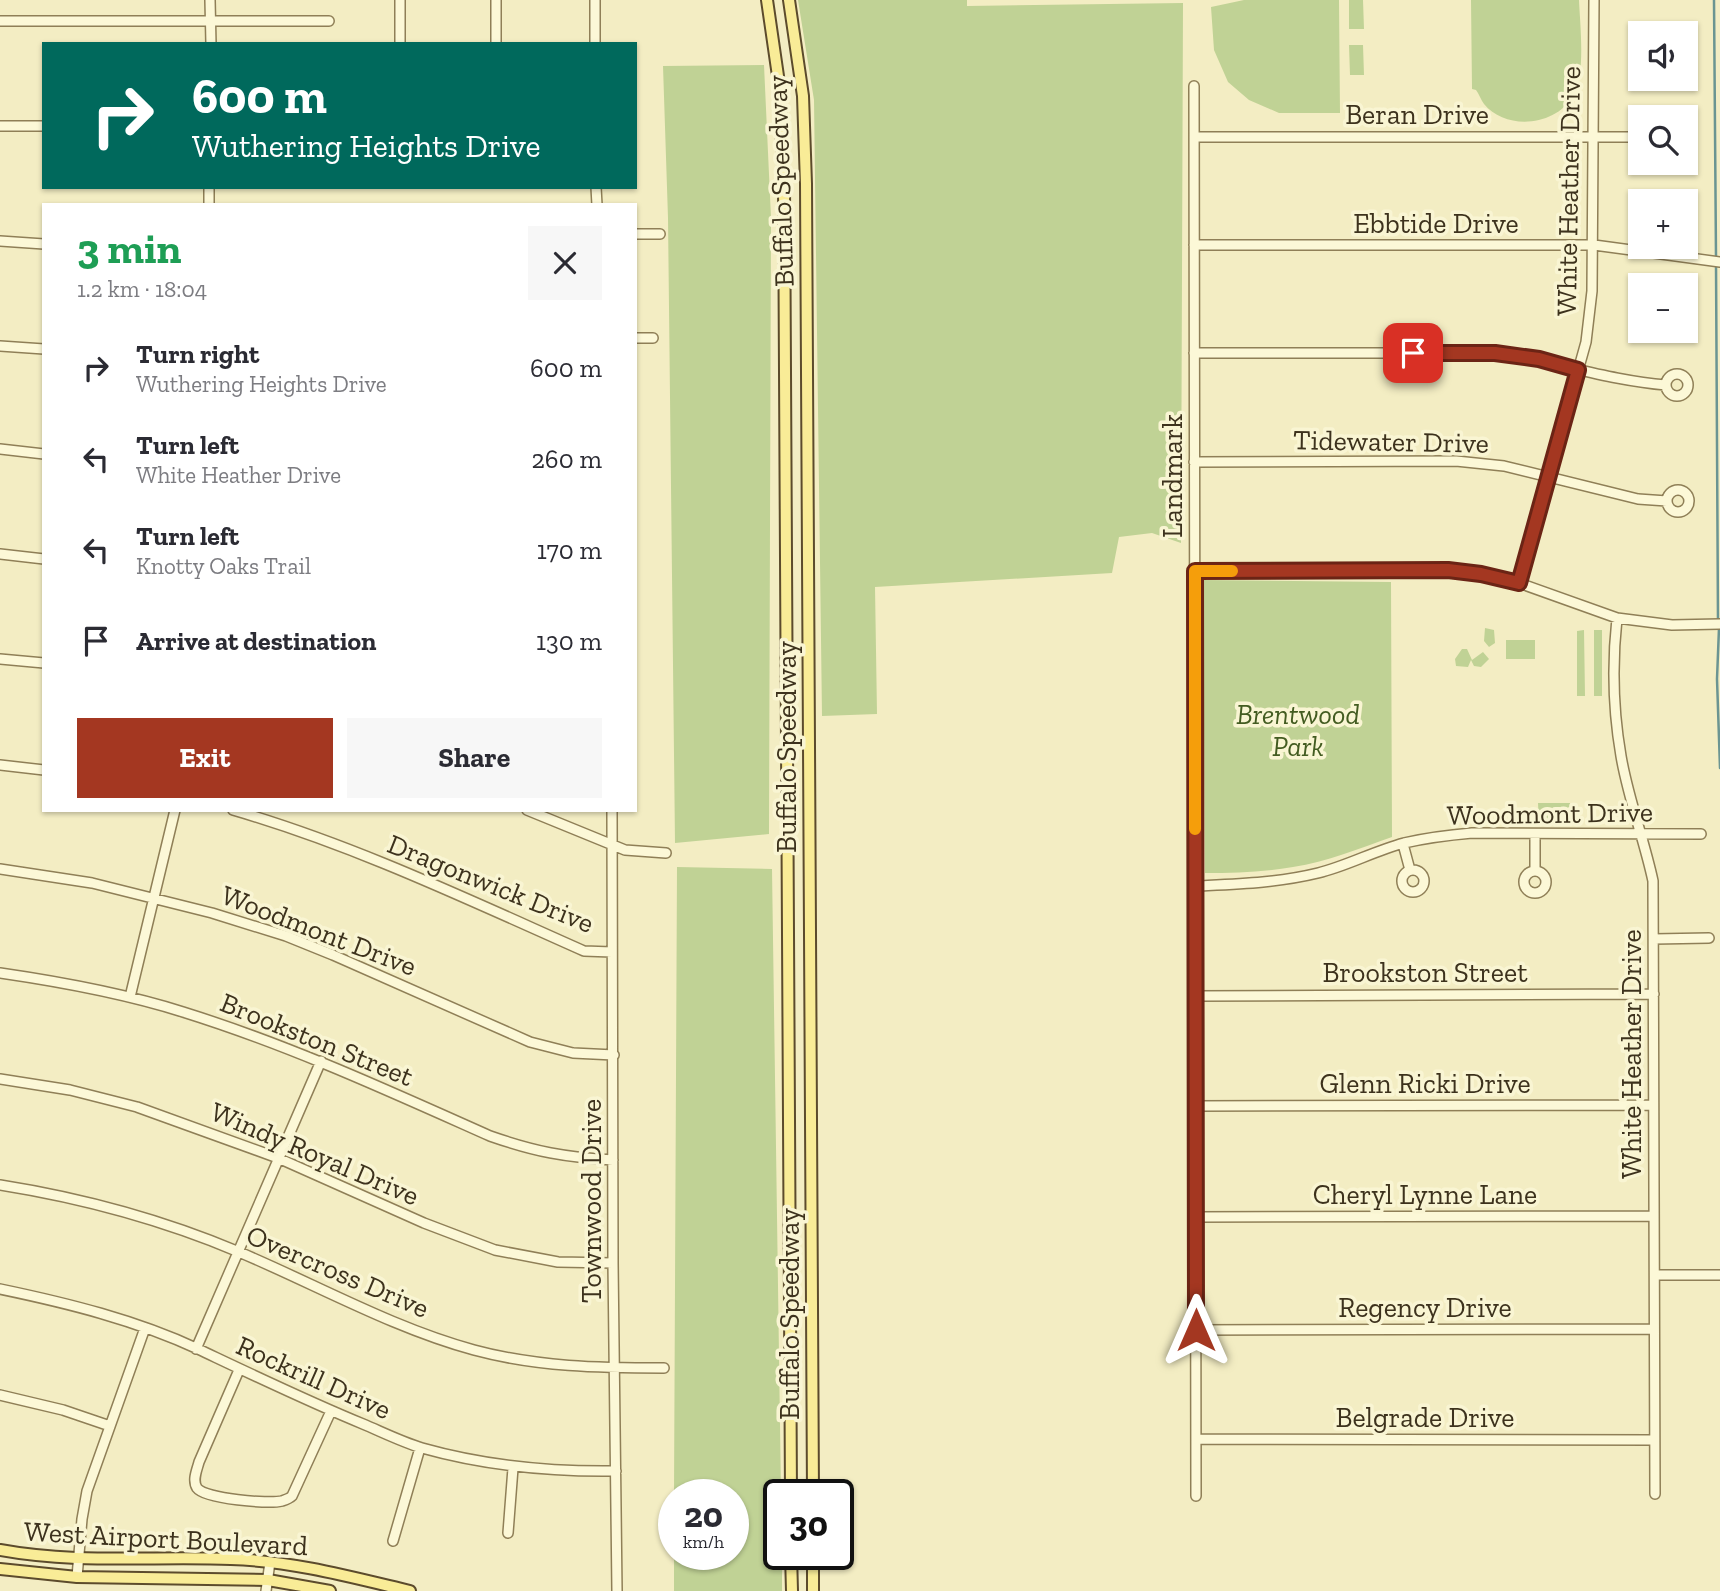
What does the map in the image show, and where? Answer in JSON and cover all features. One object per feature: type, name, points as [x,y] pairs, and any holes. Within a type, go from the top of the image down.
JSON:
[{"type":"main road","name":"Buffalo Speedway","points":[[767,0],[774,36],[782,118],[784,184],[791,1479]]},
{"type":"main road","name":"Buffalo Speedway","points":[[789,0],[803,96],[806,184],[813,1479]]},
{"type":"main road","points":[[774,36],[794,33]]},
{"type":"main road","points":[[784,184],[806,184]]},
{"type":"main road","points":[[784,355],[808,354]]},
{"type":"main road","points":[[786,496],[807,496]]},
{"type":"main road","points":[[785,633],[808,633]]},
{"type":"main road","points":[[786,769],[808,770]]},
{"type":"main road","points":[[787,908],[809,908]]},
{"type":"main road","points":[[788,1043],[810,1043]]},
{"type":"main road","points":[[790,1180],[811,1180]]},
{"type":"main road","points":[[790,1318],[812,1319]]},
{"type":"main road","points":[[791,1455],[812,1454]]},
{"type":"main road","name":"West Airport Boulevard","points":[[0,1550],[79,1556],[270,1562],[333,1572],[411,1591]]},
{"type":"main road","name":"West Airport Boulevard","points":[[0,1569],[77,1577],[330,1591]]},
{"type":"main road","points":[[792,1570],[792,1591]]},
{"type":"main road","points":[[813,1570],[813,1591]]},
{"type":"street","points":[[210,0],[211,42]]},
{"type":"street","points":[[400,0],[400,42]]},
{"type":"street","points":[[496,0],[496,42]]},
{"type":"street","points":[[595,0],[595,42]]},
{"type":"street","name":"White Heather Drive","points":[[1519,583],[1586,342],[1594,245],[1594,0]]},
{"type":"street","points":[[0,21],[329,21]]},
{"type":"street","name":"Landmark","points":[[1194,86],[1196,1496]]},
{"type":"street","points":[[0,126],[42,126]]},
{"type":"street","name":"Beran Drive","points":[[1194,137],[1628,136]]},
{"type":"street","points":[[637,234],[660,234]]},
{"type":"street","points":[[0,241],[42,244]]},
{"type":"street","name":"Ebbtide Drive","points":[[1194,245],[1594,245],[1720,262]]},
{"type":"street","points":[[637,338],[653,338]]},
{"type":"street","points":[[0,346],[42,349]]},
{"type":"street","points":[[1194,354],[1495,353],[1539,359],[1636,383],[1666,385]]},
{"type":"street","points":[[0,449],[42,454]]},
{"type":"street","name":"Tidewater Drive","points":[[1194,461],[1456,461],[1504,466],[1638,499],[1667,501]]},
{"type":"street","points":[[0,554],[42,559]]},
{"type":"street","points":[[1195,571],[1448,570],[1519,583],[1618,618],[1672,625],[1720,624]]},
{"type":"street","name":"White Heather Drive","points":[[1618,618],[1613,673],[1617,726],[1628,785],[1653,881],[1655,1494]]},
{"type":"street","points":[[0,659],[42,663]]},
{"type":"street","points":[[0,765],[42,769]]},
{"type":"street","points":[[130,997],[174,812]]},
{"type":"street","name":"Dragonwick Drive","points":[[240,812],[356,852],[583,950],[612,952]]},
{"type":"street","points":[[532,812],[625,850],[666,853]]},
{"type":"street","name":"Townwood Drive","points":[[612,812],[617,1591]]},
{"type":"street","name":"Woodmont Drive","points":[[1196,886],[1254,884],[1296,878],[1403,844],[1472,833],[1701,834]]},
{"type":"street","points":[[1535,834],[1535,871]]},
{"type":"street","points":[[1403,844],[1410,870]]},
{"type":"street","name":"Woodmont Drive","points":[[0,869],[92,883],[212,913],[286,936],[530,1042],[573,1053],[614,1055]]},
{"type":"street","points":[[1654,939],[1709,938]]},
{"type":"street","name":"Brookston Street","points":[[0,973],[130,997],[183,1012],[321,1061],[518,1146],[564,1157],[613,1160]]},
{"type":"street","name":"Brookston Street","points":[[1196,996],[1654,994]]},
{"type":"street","points":[[196,1349],[321,1061]]},
{"type":"street","name":"Windy Royal Drive","points":[[0,1079],[70,1090],[137,1107],[278,1158],[424,1223],[495,1250],[558,1262],[613,1263]]},
{"type":"street","name":"Glenn Ricki Drive","points":[[1196,1107],[1653,1105]]},
{"type":"street","name":"Overcross Drive","points":[[0,1185],[112,1208],[237,1251],[439,1339],[513,1359],[547,1364],[614,1368],[664,1367]]},
{"type":"street","name":"Cheryl Lynne Lane","points":[[1196,1217],[1653,1216]]},
{"type":"street","points":[[1655,1275],[1720,1275]]},
{"type":"street","name":"Rockrill Drive","points":[[0,1289],[44,1298],[145,1328],[420,1448],[513,1468],[564,1472],[616,1471]]},
{"type":"street","points":[[77,1577],[84,1504],[145,1328]]},
{"type":"street","name":"Regency Drive","points":[[1196,1330],[1653,1329]]},
{"type":"street","points":[[239,1370],[199,1462],[195,1478],[196,1486],[203,1494],[284,1501],[292,1496],[331,1411]]},
{"type":"street","points":[[0,1396],[63,1410],[110,1426]]},
{"type":"street","name":"Belgrade Drive","points":[[1196,1439],[1653,1440]]},
{"type":"street","points":[[393,1541],[420,1448]]},
{"type":"street","points":[[508,1533],[513,1468]]},
{"type":"street","points":[[267,1586],[270,1562]]},
{"type":"green space","points":[[798,0],[967,0],[967,6],[1183,3],[1181,543],[1152,533],[1119,537],[1112,573],[875,587],[877,714],[822,716],[814,100]]},
{"type":"green space","points":[[1244,0],[1339,0],[1340,113],[1279,113],[1249,100],[1228,82],[1214,50],[1211,7]]},
{"type":"green space","points":[[1349,0],[1363,0],[1364,29],[1349,29]]},
{"type":"green space","points":[[1471,0],[1579,0],[1580,76],[1573,96],[1565,106],[1543,119],[1517,121],[1493,113],[1484,104],[1476,90],[1472,89]]},
{"type":"green space","points":[[1349,45],[1363,45],[1364,75],[1350,75]]},
{"type":"green space","points":[[764,65],[771,218],[769,834],[675,843],[668,218],[663,66]]},
{"type":"green space","name":"Brentwood Park","points":[[1203,580],[1391,582],[1392,837],[1306,865],[1260,871],[1205,873]]},
{"type":"green space","points":[[1485,628],[1494,630],[1495,643],[1489,647],[1484,641]]},
{"type":"green space","points":[[1584,630],[1585,696],[1577,696],[1577,631]]},
{"type":"green space","points":[[1594,630],[1602,630],[1602,696],[1594,696]]},
{"type":"green space","points":[[1506,640],[1535,640],[1535,659],[1506,659]]},
{"type":"green space","points":[[1462,649],[1467,649],[1472,660],[1483,652],[1489,659],[1481,667],[1474,666],[1471,660],[1468,667],[1456,666],[1455,659]]},
{"type":"green space","points":[[1538,803],[1570,803],[1570,825],[1539,825]]},
{"type":"green space","points":[[677,867],[772,869],[781,1479],[763,1479],[763,1570],[782,1570],[782,1591],[674,1591],[674,1570],[749,1570],[749,1479],[674,1479]]},
{"type":"waterway","points":[[1714,0],[1716,258]]},
{"type":"waterway","points":[[1716,264],[1718,621]]},
{"type":"waterway","points":[[1719,628],[1717,679],[1720,768]]},
{"type":"slow traffic","points":[[1195,829],[1195,571],[1232,571]]},
{"type":"route","points":[[1196,1330],[1195,571],[1448,570],[1519,583],[1578,370],[1539,359],[1495,353],[1413,353]]}]
